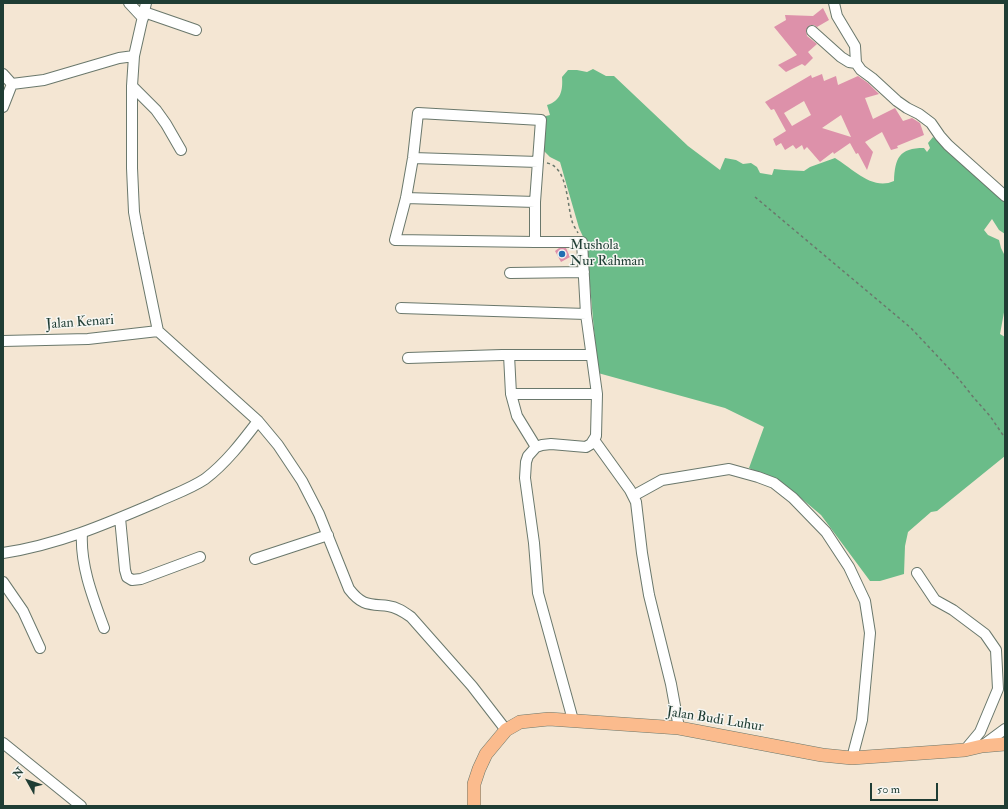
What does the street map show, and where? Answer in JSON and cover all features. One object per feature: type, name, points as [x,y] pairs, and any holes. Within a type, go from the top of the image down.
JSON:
[{"type":"main road","name":"Jalan Budi Luhur","points":[[474,806],[474,784],[486,754],[506,730],[520,722],[549,719],[679,728],[822,755],[852,758],[965,750],[982,746],[1005,744]]},
{"type":"street","points":[[129,3],[144,11],[196,30]]},
{"type":"street","points":[[834,3],[837,16],[856,46],[856,63],[861,70],[897,101],[931,123],[948,145],[1005,196]]},
{"type":"street","points":[[144,11],[134,56],[132,86],[132,168],[134,212],[158,331],[258,422],[278,445],[302,481],[319,514],[354,596],[359,600],[378,606],[389,606],[402,610],[411,617],[472,686],[506,730]]},
{"type":"street","points":[[812,31],[841,57],[849,62],[856,63]]},
{"type":"street","points":[[12,84],[44,80],[119,58],[134,56]]},
{"type":"street","points":[[3,74],[12,84]]},
{"type":"street","points":[[3,106],[12,84]]},
{"type":"street","points":[[132,86],[156,110],[181,150]]},
{"type":"street","points":[[535,242],[535,202],[541,120],[418,113],[413,158],[406,198],[395,240],[535,242],[582,242],[586,314],[597,394],[597,431],[594,440],[586,447],[551,444],[536,447],[528,456],[525,478],[534,543],[538,593],[573,720]]},
{"type":"street","points":[[413,158],[538,162]]},
{"type":"street","points":[[406,198],[535,202]]},
{"type":"street","points":[[510,274],[584,272]]},
{"type":"street","points":[[402,308],[586,314]]},
{"type":"street","name":"Jalan Kenari","points":[[3,341],[88,339],[158,331]]},
{"type":"street","points":[[408,358],[510,355],[591,355]]},
{"type":"street","points":[[510,355],[512,394],[517,416],[536,447]]},
{"type":"street","points":[[512,394],[597,394]]},
{"type":"street","points":[[3,553],[32,548],[82,533],[189,488],[203,480],[228,459],[258,422]]},
{"type":"street","points":[[594,440],[630,490],[636,502],[649,595],[671,684],[679,728]]},
{"type":"street","points":[[633,496],[662,480],[729,470],[758,477],[774,483],[793,498],[826,532],[849,566],[865,601],[870,633],[862,720],[852,758]]},
{"type":"street","points":[[120,518],[125,570],[127,577],[132,580],[141,579],[200,557]]},
{"type":"street","points":[[82,533],[82,549],[87,574],[93,598],[104,628]]},
{"type":"street","points":[[255,559],[328,535]]},
{"type":"street","points":[[917,574],[935,600],[953,610],[986,634],[996,650],[998,689],[980,732],[965,750]]},
{"type":"street","points":[[3,582],[23,611],[40,648]]},
{"type":"street","points":[[982,746],[1005,729]]},
{"type":"street","points":[[3,743],[81,806]]},
{"type":"path","points":[[538,162],[550,163],[560,172],[566,189],[572,222],[582,242]]},
{"type":"path","points":[[755,197],[911,328],[958,378],[990,416],[1005,438]]},
{"type":"green space","points":[[593,69],[606,76],[614,76],[688,146],[720,170],[725,158],[736,160],[743,164],[751,163],[757,167],[760,173],[772,175],[774,169],[804,171],[810,167],[835,158],[870,181],[886,183],[894,181],[897,160],[904,152],[916,148],[924,148],[927,152],[930,148],[928,143],[933,137],[1005,202],[1005,234],[999,230],[992,219],[984,230],[988,235],[999,240],[1005,256],[1005,307],[1000,334],[1005,337],[1005,456],[937,511],[931,512],[908,532],[905,546],[904,574],[880,581],[870,581],[821,515],[789,488],[749,468],[764,427],[725,408],[598,373],[586,243],[579,228],[560,162],[550,157],[544,151],[546,116],[550,115],[547,105],[558,98],[562,86],[562,77],[568,70],[587,72]]},
{"type":"building","points":[[823,8],[829,20],[817,27],[810,25],[806,30],[807,36],[817,44],[808,52],[813,58],[805,66],[802,64],[786,72],[778,65],[797,55],[774,27],[786,20],[785,15],[813,16]]},
{"type":"building","points":[[822,74],[824,81],[836,76],[838,85],[858,76],[879,94],[865,98],[873,119],[895,108],[903,121],[912,118],[920,123],[924,135],[891,150],[882,132],[865,142],[873,152],[867,170],[858,153],[856,154],[850,143],[834,154],[833,152],[820,162],[807,147],[804,150],[802,145],[796,149],[793,145],[785,150],[781,143],[776,146],[773,139],[786,131],[774,109],[771,110],[765,102],[811,75],[812,78]],"holes":[[[804,101],[811,115],[792,126],[784,113]],[[841,115],[851,137],[822,128]]]},
{"type":"building","name":"Mushola Nur Rahman","points":[[559,248],[566,248],[570,257],[561,262],[555,251]]},
{"type":"place","name":"Mushola Nur Rahman","points":[[562,254]]}]
